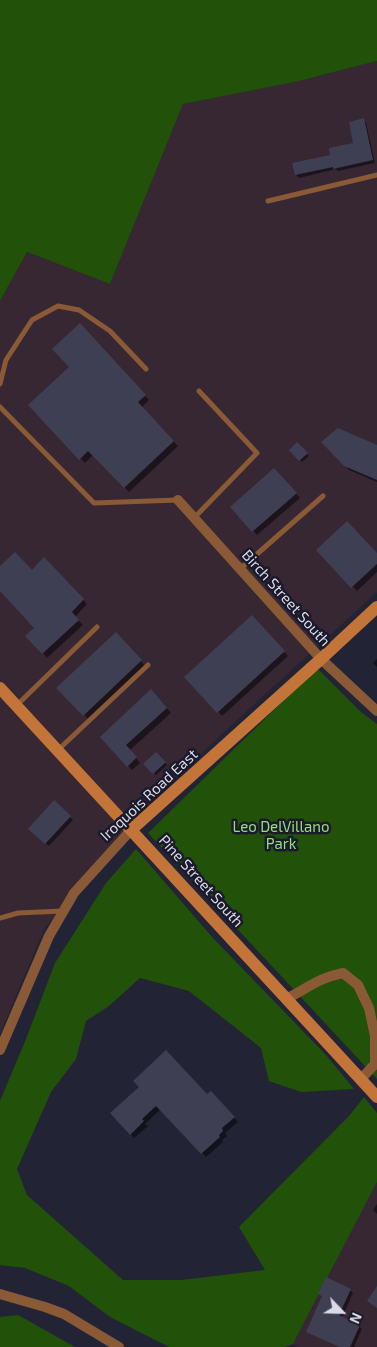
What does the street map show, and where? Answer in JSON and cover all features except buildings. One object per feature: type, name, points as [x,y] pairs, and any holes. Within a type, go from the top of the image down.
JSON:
[{"type":"street","name":"Birch Street South","points":[[178,500],[321,659],[377,711]]},
{"type":"street","name":"Iroquois Road East","points":[[0,1050],[49,936],[74,893],[132,830],[377,606]]},
{"type":"street","name":"Pine Street South","points":[[0,688],[377,1097]]},
{"type":"street","points":[[286,999],[304,990],[316,981],[342,973],[358,985],[369,1008],[375,1036],[374,1064],[360,1079]]},
{"type":"street","points":[[0,1294],[55,1310],[119,1347]]},
{"type":"lane","points":[[268,201],[377,176]]},
{"type":"lane","points":[[0,384],[6,360],[32,320],[58,306],[79,310],[110,331],[146,369]]},
{"type":"lane","points":[[194,518],[257,453],[199,391]]},
{"type":"lane","points":[[0,407],[94,503],[178,500]]},
{"type":"lane","points":[[240,569],[323,496]]},
{"type":"lane","points":[[16,706],[97,627]]},
{"type":"lane","points":[[57,751],[148,665]]},
{"type":"lane","points":[[0,918],[18,913],[63,911]]},
{"type":"shaded area","points":[[377,61],[377,592],[226,730],[139,813],[44,929],[0,1034],[0,301],[27,252],[110,284],[183,104],[316,77]]},
{"type":"shaded area","points":[[377,1182],[377,1347],[300,1347],[293,1344]]},
{"type":"green space","points":[[0,0],[377,0],[377,61],[299,81],[183,104],[110,284],[27,252],[0,301]]},
{"type":"green space","name":"Leo DelVillano Park","points":[[317,668],[361,712],[377,724],[377,1079],[148,833]]},
{"type":"green space","points":[[136,849],[213,938],[326,1055],[354,1089],[301,1092],[269,1081],[261,1048],[189,991],[140,978],[109,1006],[86,1021],[76,1059],[51,1092],[17,1169],[27,1195],[123,1280],[181,1280],[265,1270],[239,1227],[349,1116],[364,1097],[377,1113],[377,1182],[293,1344],[285,1347],[169,1347],[110,1317],[69,1286],[25,1268],[0,1265],[0,1101],[55,963],[106,883]]},
{"type":"green space","points":[[18,1315],[75,1347],[0,1347],[0,1317]]}]
